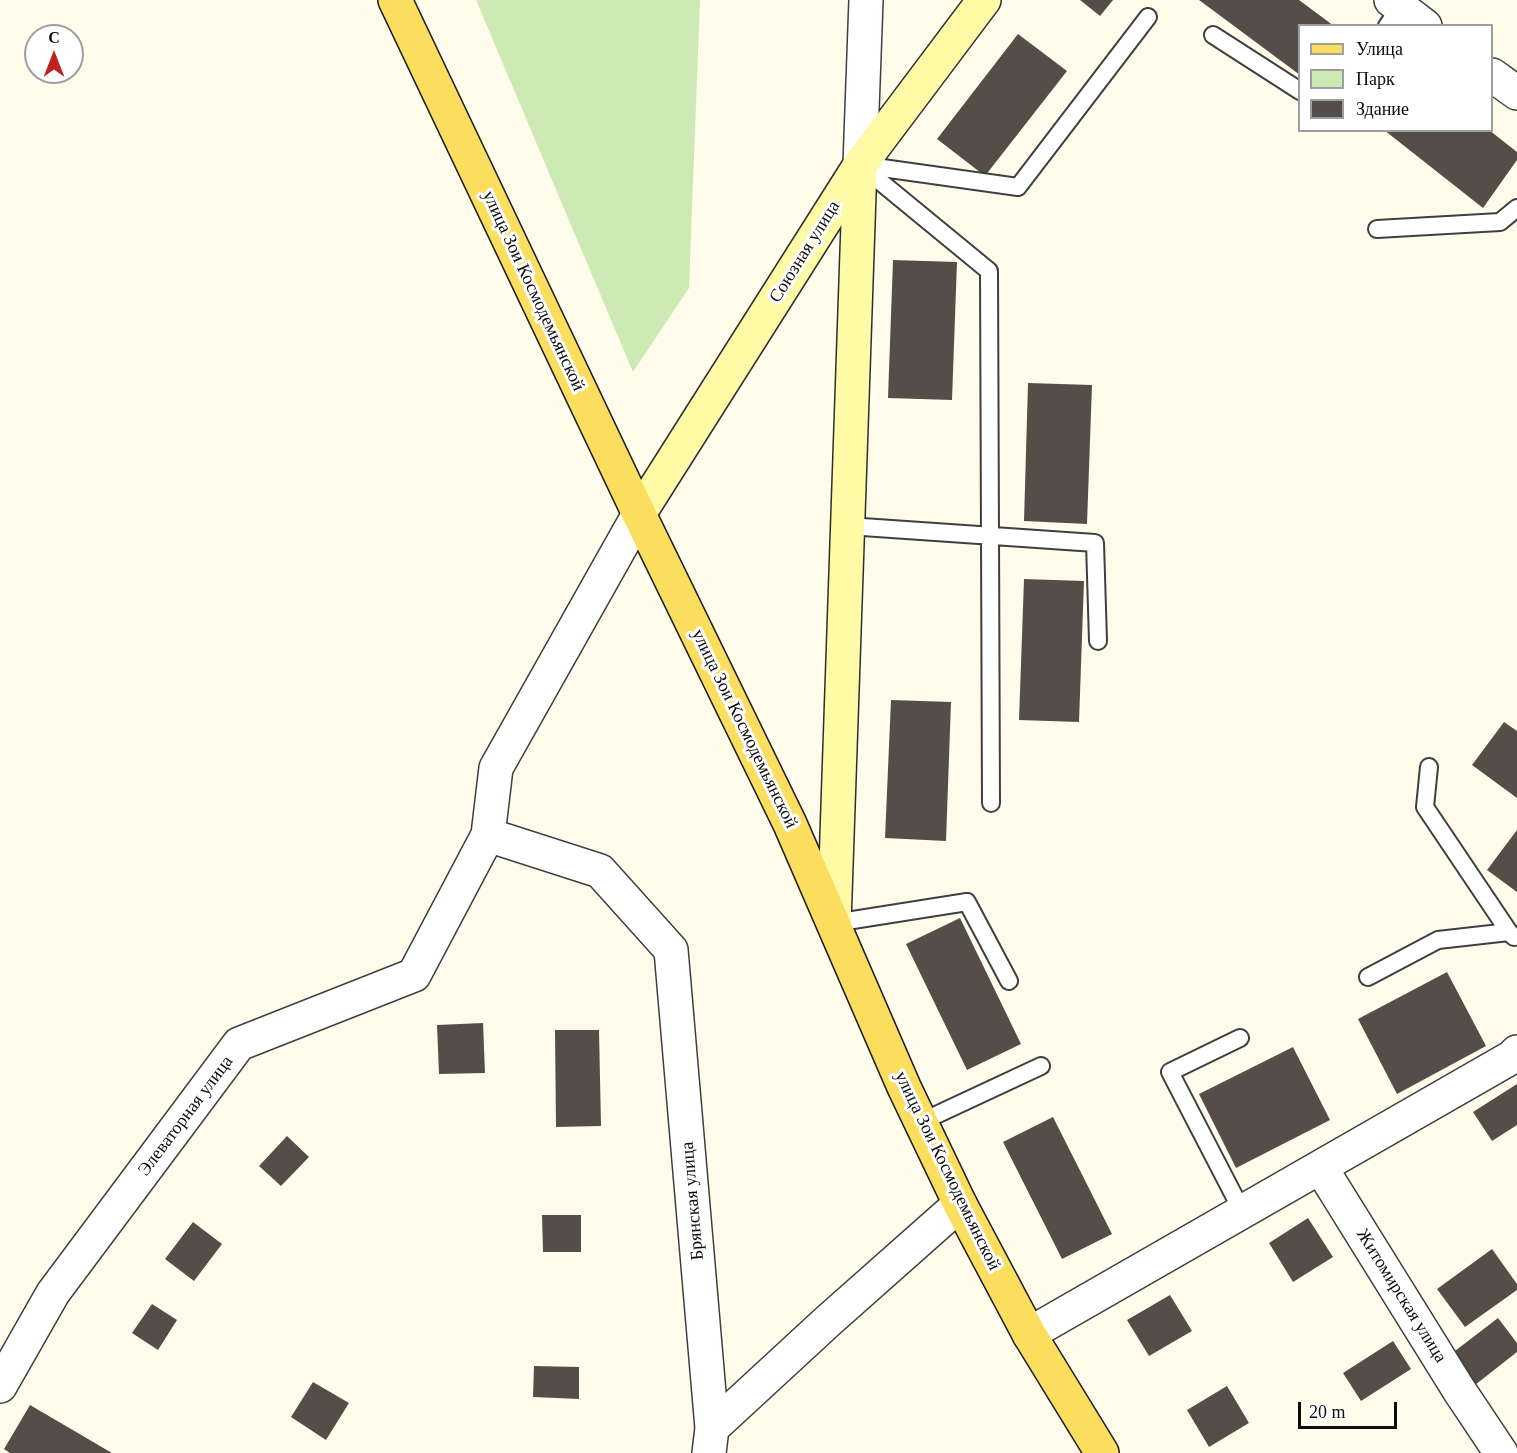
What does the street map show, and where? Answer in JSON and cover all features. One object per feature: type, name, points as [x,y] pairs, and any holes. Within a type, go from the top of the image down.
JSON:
[{"type":"main road","name":"улица Зои Космодемьянской","points":[[395,0],[639,514],[790,824],[921,1122],[960,1204],[1029,1334],[1102,1453]]},
{"type":"street","points":[[834,923],[866,0]]},
{"type":"street","name":"Союзная улица","points":[[639,514],[860,165],[984,0]]},
{"type":"street","points":[[1493,76],[1517,93]]},
{"type":"street","points":[[488,835],[496,768],[639,514]]},
{"type":"street","name":"Брянская улица","points":[[488,835],[600,871],[671,950],[711,1441]]},
{"type":"street","name":"Элеваторная улица","points":[[0,1386],[53,1293],[239,1044],[414,975],[488,835]]},
{"type":"street","points":[[1029,1334],[1321,1168],[1517,1052]]},
{"type":"street","name":"Житомирская улица","points":[[1321,1168],[1459,1390],[1502,1453]]},
{"type":"street","points":[[711,1441],[828,1321],[960,1204]]},
{"type":"lane","points":[[860,165],[1018,187],[1148,17]]},
{"type":"lane","points":[[1213,35],[1298,90]]},
{"type":"lane","points":[[860,165],[989,271],[991,803]]},
{"type":"lane","points":[[1377,230],[1500,222],[1517,208]]},
{"type":"lane","points":[[848,526],[1095,543],[1098,641]]},
{"type":"lane","points":[[1429,766],[1425,807],[1513,936]]},
{"type":"lane","points":[[834,923],[967,902],[1009,981]]},
{"type":"lane","points":[[1368,977],[1438,940],[1513,936]]},
{"type":"lane","points":[[1240,1038],[1170,1072],[1243,1213]]},
{"type":"lane","points":[[921,1122],[1041,1066]]},
{"type":"green space","points":[[476,0],[700,0],[689,288],[633,372]]},
{"type":"building","points":[[1080,0],[1113,0],[1100,16]]},
{"type":"building","points":[[1199,0],[1299,0],[1331,24],[1298,24],[1298,74]]},
{"type":"building","points":[[1018,34],[1067,71],[985,176],[937,139]]},
{"type":"building","points":[[1387,132],[1492,132],[1517,152],[1517,160],[1483,208]]},
{"type":"building","points":[[893,260],[957,262],[952,400],[888,398]]},
{"type":"building","points":[[1028,383],[1092,385],[1087,524],[1024,521]]},
{"type":"building","points":[[1024,579],[1084,581],[1079,722],[1019,720]]},
{"type":"building","points":[[891,700],[951,702],[946,841],[885,838]]},
{"type":"building","points":[[1504,722],[1517,731],[1517,798],[1472,765]]},
{"type":"building","points":[[1517,830],[1517,892],[1487,870]]},
{"type":"building","points":[[960,918],[1021,1044],[967,1070],[906,944]]},
{"type":"building","points":[[1447,972],[1486,1046],[1397,1094],[1358,1019]]},
{"type":"building","points":[[483,1023],[485,1073],[439,1074],[437,1025]]},
{"type":"building","points":[[555,1030],[599,1030],[601,1126],[556,1127]]},
{"type":"building","points":[[1293,1047],[1330,1120],[1236,1168],[1199,1094]]},
{"type":"building","points":[[1517,1084],[1517,1125],[1492,1141],[1473,1112]]},
{"type":"building","points":[[1053,1117],[1112,1234],[1062,1259],[1003,1142]]},
{"type":"building","points":[[287,1136],[309,1157],[281,1186],[259,1166]]},
{"type":"building","points":[[542,1215],[581,1215],[581,1252],[543,1252]]},
{"type":"building","points":[[1308,1218],[1333,1257],[1293,1282],[1269,1243]]},
{"type":"building","points":[[193,1222],[222,1244],[194,1281],[165,1259]]},
{"type":"building","points":[[1492,1249],[1517,1284],[1517,1290],[1465,1327],[1437,1289]]},
{"type":"building","points":[[1170,1295],[1192,1331],[1149,1356],[1127,1320]]},
{"type":"building","points":[[152,1304],[177,1320],[158,1350],[132,1333]]},
{"type":"building","points":[[1498,1318],[1517,1343],[1517,1352],[1475,1385],[1451,1354]]},
{"type":"building","points":[[1393,1341],[1411,1369],[1361,1401],[1343,1373]]},
{"type":"building","points":[[534,1366],[579,1367],[579,1399],[533,1397]]},
{"type":"building","points":[[313,1382],[349,1403],[326,1440],[291,1417]]},
{"type":"building","points":[[1227,1386],[1249,1423],[1209,1447],[1187,1410]]},
{"type":"building","points":[[30,1405],[112,1453],[10,1453],[4,1449]]}]
